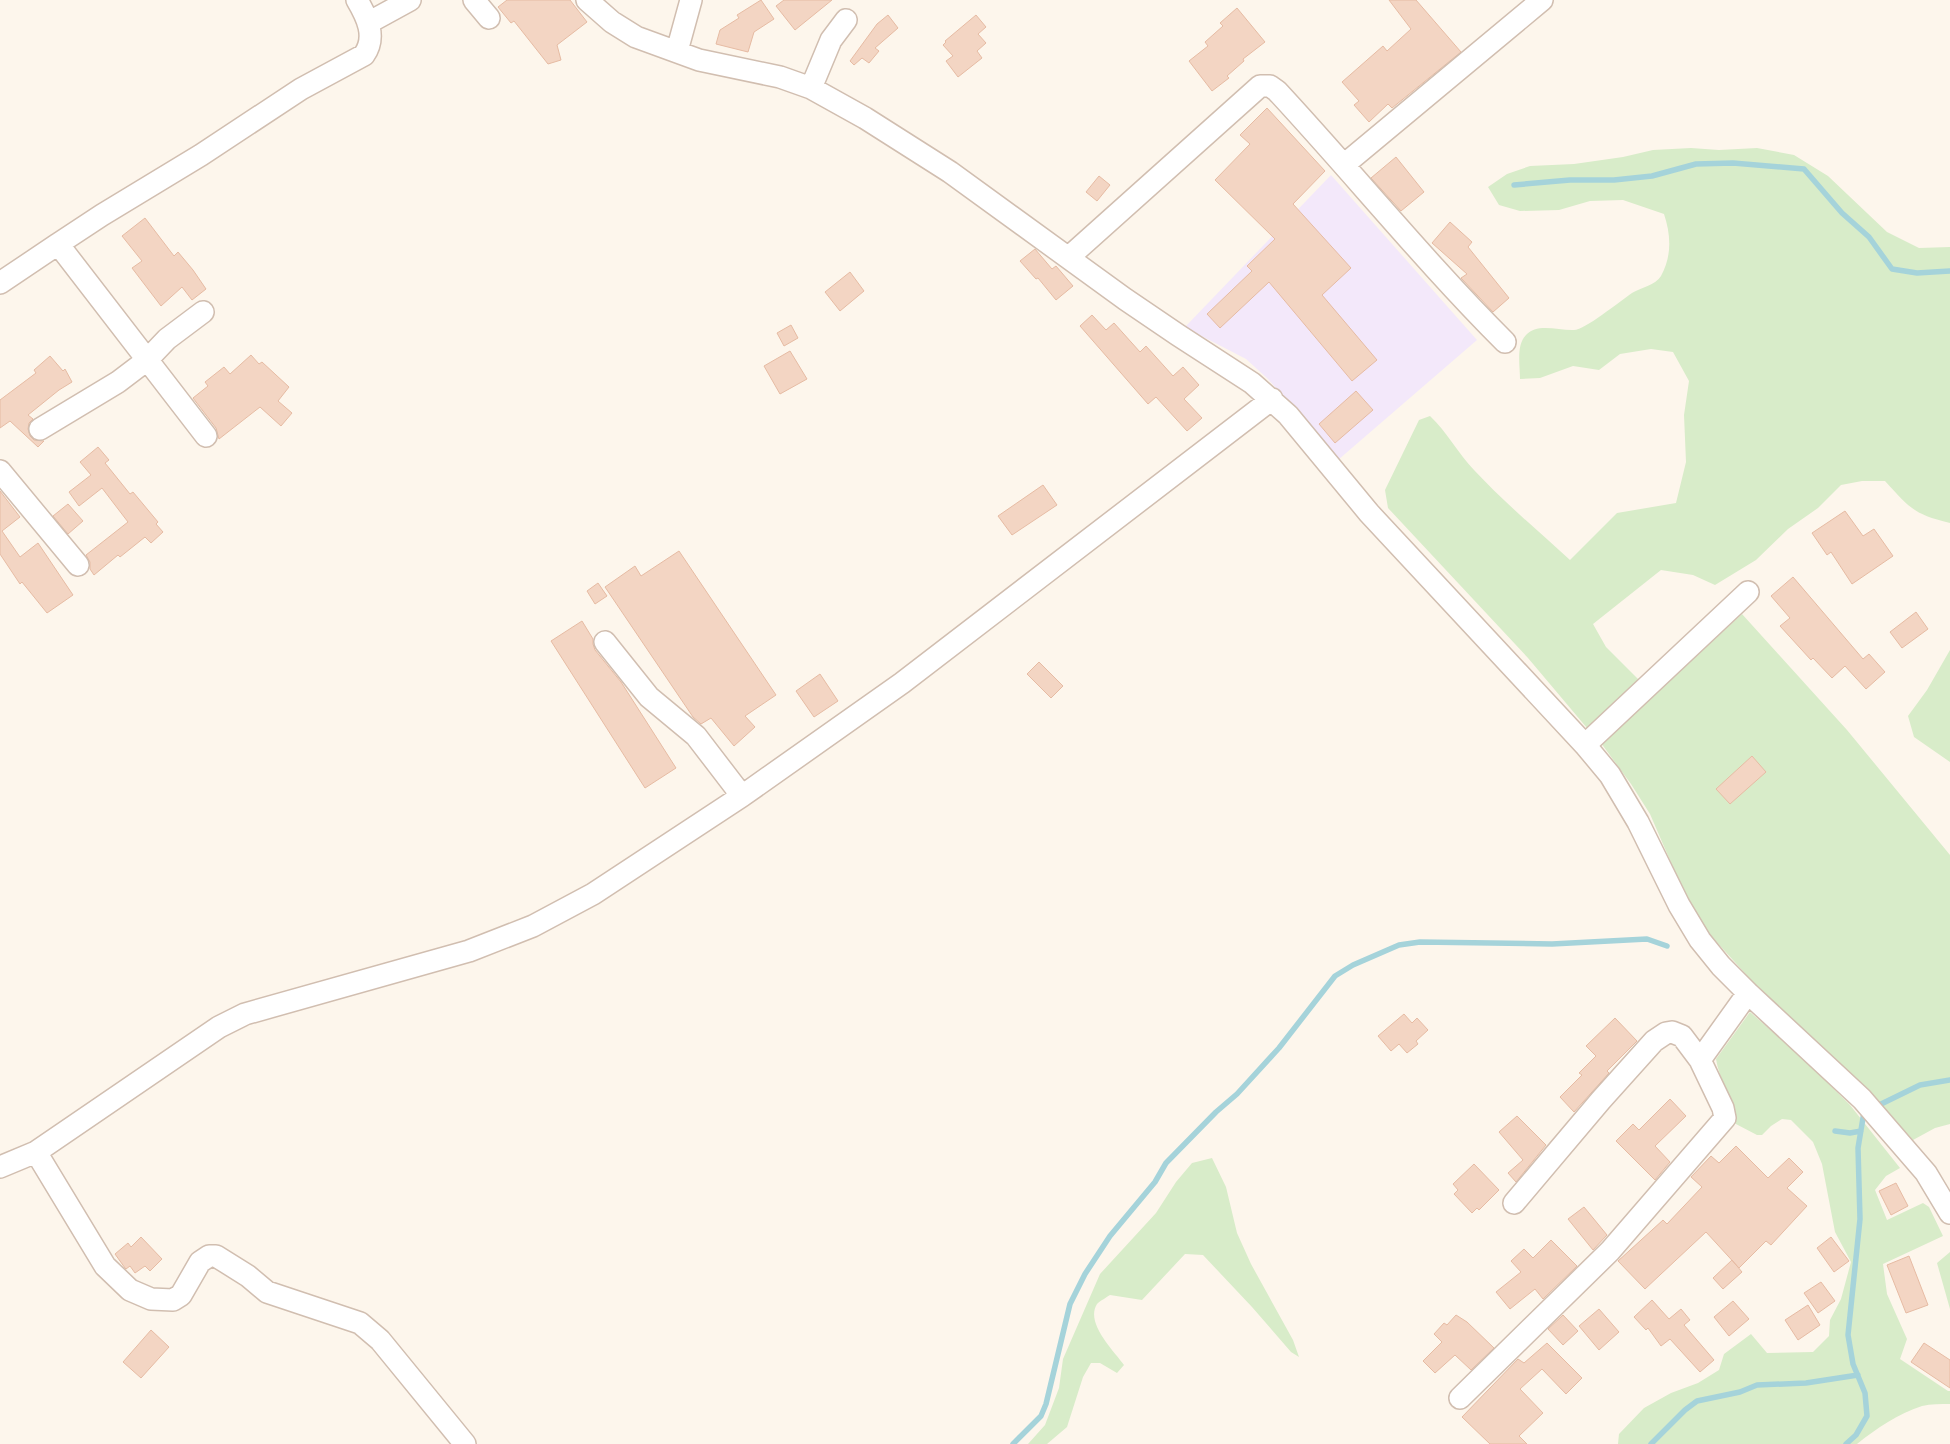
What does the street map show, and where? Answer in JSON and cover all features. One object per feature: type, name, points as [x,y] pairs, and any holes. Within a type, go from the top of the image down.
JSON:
[{"type":"street","points":[[0,283],[102,215],[201,155],[301,89],[364,55],[369,48],[371,40],[368,23],[357,0]]},
{"type":"street","points":[[368,23],[410,0]]},
{"type":"street","points":[[474,0],[489,18]]},
{"type":"street","points":[[586,0],[612,22],[636,37],[714,64],[780,77],[811,88],[865,118],[950,172],[1125,299],[1178,336],[1252,383],[1272,399],[1293,421],[1370,513],[1585,745],[1610,775],[1638,822],[1679,906],[1700,940],[1721,966],[1748,993],[1862,1098],[1926,1173],[1950,1213]]},
{"type":"street","points":[[677,51],[691,0]]},
{"type":"street","points":[[1345,164],[1542,0]]},
{"type":"street","points":[[811,88],[832,40],[846,20]]},
{"type":"street","points":[[1069,257],[1260,86],[1270,86],[1345,164],[1462,298],[1505,342]]},
{"type":"street","points":[[58,244],[206,436]]},
{"type":"street","points":[[40,429],[102,393],[147,360],[167,339],[203,312]]},
{"type":"street","points":[[0,1167],[36,1152],[219,1027],[236,1018],[468,950],[533,926],[593,894],[742,796],[902,683],[1272,399]]},
{"type":"street","points":[[0,471],[78,565]]},
{"type":"street","points":[[1585,745],[1748,592]]},
{"type":"street","points":[[605,642],[649,697],[696,736],[742,796]]},
{"type":"street","points":[[1700,1060],[1748,993]]},
{"type":"street","points":[[1460,1398],[1610,1251],[1725,1118],[1723,1108],[1700,1060],[1682,1036],[1672,1032],[1666,1033],[1654,1041],[1601,1100],[1514,1203]]},
{"type":"street","points":[[36,1152],[105,1266],[130,1290],[151,1299],[172,1300],[181,1295],[200,1262],[209,1256],[216,1256],[248,1276],[267,1292],[349,1318],[365,1326],[380,1340],[466,1444]]},
{"type":"shaded area","points":[[1331,175],[1477,340],[1338,460],[1268,379],[1246,359],[1190,330],[1186,326]]},
{"type":"green space","points":[[1691,148],[1719,150],[1757,148],[1794,155],[1828,176],[1887,232],[1919,248],[1950,247],[1950,523],[1913,509],[1885,481],[1862,481],[1841,485],[1818,508],[1788,529],[1756,560],[1715,585],[1693,575],[1661,570],[1593,624],[1606,647],[1639,680],[1587,728],[1528,658],[1388,508],[1385,490],[1419,420],[1430,416],[1485,482],[1570,560],[1617,513],[1676,503],[1686,462],[1684,415],[1689,381],[1673,352],[1651,349],[1620,354],[1599,370],[1573,366],[1540,378],[1520,379],[1519,362],[1521,344],[1526,335],[1531,331],[1542,328],[1579,329],[1632,293],[1659,279],[1665,268],[1669,253],[1668,230],[1664,214],[1623,200],[1590,201],[1559,210],[1520,211],[1499,205],[1488,187],[1507,174],[1530,166],[1574,164],[1623,157],[1653,150]]},
{"type":"green space","points":[[1742,614],[1847,730],[1950,855],[1950,1124],[1935,1128],[1913,1140],[1867,1090],[1752,981],[1703,927],[1685,895],[1650,814],[1601,743]]},
{"type":"green space","points":[[1950,650],[1950,762],[1914,737],[1908,716],[1927,690]]},
{"type":"green space","points":[[1750,1012],[1808,1063],[1850,1105],[1900,1168],[1886,1176],[1875,1190],[1887,1220],[1923,1203],[1929,1207],[1943,1236],[1883,1264],[1887,1294],[1907,1339],[1900,1359],[1950,1391],[1950,1404],[1925,1405],[1913,1409],[1872,1432],[1857,1444],[1618,1444],[1619,1434],[1644,1408],[1671,1393],[1698,1383],[1719,1370],[1724,1354],[1751,1334],[1767,1353],[1813,1352],[1829,1336],[1830,1320],[1841,1299],[1851,1262],[1835,1232],[1822,1164],[1813,1142],[1791,1120],[1782,1119],[1762,1135],[1757,1135],[1734,1123],[1736,1119],[1734,1111],[1716,1059]]},
{"type":"green space","points":[[1212,1158],[1226,1187],[1237,1233],[1251,1264],[1293,1340],[1299,1357],[1291,1352],[1203,1255],[1185,1254],[1142,1300],[1110,1295],[1097,1304],[1094,1311],[1097,1328],[1124,1365],[1117,1373],[1100,1363],[1091,1363],[1083,1377],[1067,1427],[1047,1444],[1028,1444],[1045,1425],[1059,1388],[1063,1359],[1100,1274],[1156,1213],[1176,1182],[1192,1163]]},
{"type":"green space","points":[[1950,1252],[1950,1309],[1937,1263]]},
{"type":"building","points":[[507,0],[570,0],[587,22],[557,45],[561,60],[548,64],[514,21],[511,23],[498,7]]},
{"type":"building","points":[[761,0],[774,19],[754,32],[748,52],[716,44],[720,30],[739,18],[737,15]]},
{"type":"building","points":[[784,0],[832,0],[795,30],[776,6]]},
{"type":"building","points":[[1389,0],[1416,0],[1461,52],[1392,108],[1388,104],[1369,122],[1354,105],[1359,101],[1342,82],[1383,46],[1387,51],[1411,29]]},
{"type":"building","points":[[1237,8],[1265,42],[1243,59],[1244,61],[1227,76],[1229,78],[1212,91],[1189,61],[1208,46],[1205,42],[1223,26],[1220,23]]},
{"type":"building","points":[[888,15],[898,28],[875,48],[879,51],[869,63],[862,58],[854,65],[850,61],[877,24]]},
{"type":"building","points":[[976,15],[986,27],[978,34],[986,43],[977,51],[982,58],[958,77],[946,61],[953,56],[943,45],[945,41]]},
{"type":"building","points":[[1267,108],[1325,171],[1293,204],[1351,268],[1322,295],[1377,360],[1352,381],[1269,282],[1220,328],[1207,314],[1252,271],[1247,266],[1275,239],[1215,180],[1250,144],[1240,135]]},
{"type":"building","points":[[1396,157],[1424,192],[1401,211],[1371,178]]},
{"type":"building","points":[[1099,176],[1110,185],[1097,201],[1086,192]]},
{"type":"building","points":[[145,218],[174,256],[178,252],[206,289],[192,300],[182,287],[161,306],[132,268],[142,261],[122,236]]},
{"type":"building","points":[[1450,222],[1472,242],[1468,247],[1509,298],[1493,312],[1461,278],[1467,274],[1432,243]]},
{"type":"building","points":[[1035,249],[1052,269],[1056,266],[1073,286],[1056,300],[1038,278],[1036,279],[1020,261]]},
{"type":"building","points":[[850,272],[864,291],[840,311],[825,292]]},
{"type":"building","points":[[1092,315],[1106,330],[1114,323],[1140,352],[1146,346],[1173,376],[1183,367],[1199,385],[1184,399],[1202,418],[1187,431],[1156,397],[1148,404],[1080,326]]},
{"type":"building","points":[[791,325],[798,338],[784,346],[777,333]]},
{"type":"building","points":[[790,351],[807,379],[780,394],[764,366]]},
{"type":"building","points":[[251,355],[259,364],[262,362],[289,387],[278,401],[292,413],[281,426],[260,407],[219,439],[216,428],[193,398],[208,386],[205,382],[224,367],[230,374]]},
{"type":"building","points":[[50,356],[63,371],[65,369],[72,382],[28,415],[33,419],[29,423],[30,436],[34,440],[44,441],[38,447],[10,421],[0,428],[0,400],[36,373],[34,370]]},
{"type":"building","points":[[1356,391],[1373,410],[1335,443],[1319,424]]},
{"type":"building","points":[[98,447],[109,460],[105,463],[130,494],[133,492],[158,522],[156,524],[163,532],[151,543],[145,537],[120,557],[118,555],[94,575],[86,555],[128,522],[102,488],[79,506],[69,492],[91,475],[80,462]]},
{"type":"building","points":[[1043,485],[1057,505],[1012,535],[998,516]]},
{"type":"building","points":[[0,491],[20,517],[2,531],[20,557],[38,543],[73,595],[47,613],[22,582],[20,584],[0,554]]},
{"type":"building","points":[[68,504],[83,521],[68,534],[53,516]]},
{"type":"building","points":[[1845,511],[1863,536],[1874,529],[1893,556],[1852,584],[1831,552],[1827,555],[1812,533]]},
{"type":"building","points":[[679,551],[776,695],[745,716],[755,727],[734,746],[711,718],[701,724],[693,717],[605,587],[635,566],[641,576]]},
{"type":"building","points":[[1793,577],[1863,659],[1869,654],[1885,672],[1866,689],[1845,666],[1832,678],[1813,658],[1811,660],[1780,626],[1790,618],[1771,596]]},
{"type":"building","points":[[598,583],[607,596],[595,604],[587,591]]},
{"type":"building","points":[[1916,612],[1928,629],[1902,648],[1890,632]]},
{"type":"building","points":[[582,621],[593,639],[595,650],[621,682],[676,768],[645,788],[551,641]]},
{"type":"building","points":[[1039,662],[1063,686],[1051,698],[1027,674]]},
{"type":"building","points":[[820,674],[838,701],[814,717],[796,691]]},
{"type":"building","points":[[1752,756],[1766,772],[1730,804],[1716,789]]},
{"type":"building","points":[[1404,1014],[1412,1023],[1417,1018],[1428,1030],[1416,1041],[1418,1044],[1407,1053],[1399,1044],[1391,1051],[1378,1036]]},
{"type":"building","points":[[1615,1018],[1637,1041],[1607,1071],[1609,1073],[1574,1112],[1560,1097],[1582,1075],[1579,1073],[1596,1056],[1586,1046]]},
{"type":"building","points":[[1670,1099],[1686,1116],[1655,1146],[1670,1162],[1655,1180],[1616,1141],[1633,1124],[1639,1130]]},
{"type":"building","points":[[1517,1116],[1546,1145],[1516,1182],[1508,1173],[1523,1160],[1499,1132]]},
{"type":"building","points":[[1736,1146],[1768,1178],[1789,1158],[1803,1172],[1787,1188],[1807,1206],[1771,1245],[1766,1241],[1739,1268],[1706,1232],[1645,1289],[1618,1261],[1663,1220],[1667,1224],[1702,1187],[1691,1177],[1711,1156],[1719,1163]]},
{"type":"building","points":[[1474,1164],[1499,1190],[1479,1210],[1477,1208],[1472,1213],[1454,1194],[1458,1190],[1453,1184]]},
{"type":"building","points":[[1896,1183],[1908,1206],[1891,1215],[1879,1191]]},
{"type":"building","points":[[1584,1207],[1607,1235],[1593,1250],[1568,1219]]},
{"type":"building","points":[[141,1237],[162,1259],[150,1271],[145,1266],[135,1273],[130,1266],[126,1269],[115,1254],[128,1243],[131,1247]]},
{"type":"building","points":[[1831,1237],[1849,1261],[1834,1272],[1817,1248]]},
{"type":"building","points":[[1551,1240],[1577,1266],[1543,1299],[1535,1289],[1510,1309],[1496,1292],[1521,1272],[1511,1261],[1524,1249],[1533,1258]]},
{"type":"building","points":[[1909,1256],[1928,1305],[1906,1313],[1887,1265]]},
{"type":"building","points":[[1732,1260],[1742,1272],[1723,1289],[1713,1278]]},
{"type":"building","points":[[1821,1282],[1835,1301],[1818,1313],[1804,1293]]},
{"type":"building","points":[[1652,1300],[1669,1319],[1681,1309],[1690,1320],[1684,1325],[1714,1360],[1700,1372],[1670,1339],[1661,1346],[1648,1328],[1646,1330],[1634,1317]]},
{"type":"building","points":[[1733,1301],[1749,1319],[1729,1336],[1714,1317]]},
{"type":"building","points":[[1808,1305],[1820,1325],[1798,1340],[1785,1320]]},
{"type":"building","points":[[1599,1309],[1619,1332],[1599,1350],[1579,1326]]},
{"type":"building","points":[[1456,1315],[1467,1322],[1494,1348],[1471,1370],[1455,1355],[1435,1373],[1423,1361],[1442,1342],[1434,1334],[1444,1323],[1447,1325]]},
{"type":"building","points":[[1563,1315],[1578,1331],[1563,1345],[1548,1329]]},
{"type":"building","points":[[151,1330],[169,1347],[141,1378],[123,1362]]},
{"type":"building","points":[[1547,1343],[1582,1378],[1566,1394],[1542,1369],[1520,1389],[1543,1413],[1519,1436],[1527,1444],[1490,1444],[1462,1417],[1518,1359],[1524,1363]]},
{"type":"building","points":[[1924,1343],[1950,1360],[1950,1388],[1911,1362]]},
{"type":"waterway","points":[[1514,185],[1570,180],[1614,180],[1652,176],[1696,164],[1733,163],[1804,169],[1842,213],[1869,237],[1892,269],[1917,273],[1950,271]]},
{"type":"waterway","points":[[1013,1444],[1041,1416],[1046,1404],[1070,1304],[1085,1274],[1110,1236],[1155,1182],[1166,1163],[1216,1112],[1237,1094],[1279,1048],[1335,976],[1353,965],[1399,945],[1420,942],[1552,944],[1647,939],[1667,946]]},
{"type":"waterway","points":[[1875,1107],[1920,1085],[1950,1080]]},
{"type":"waterway","points":[[1846,1444],[1856,1435],[1867,1416],[1865,1393],[1853,1364],[1848,1335],[1860,1219],[1858,1148],[1864,1112],[1866,1111]]},
{"type":"waterway","points":[[1835,1131],[1850,1133],[1861,1131]]},
{"type":"waterway","points":[[1651,1444],[1685,1410],[1697,1401],[1740,1392],[1757,1385],[1806,1383],[1858,1375]]}]
